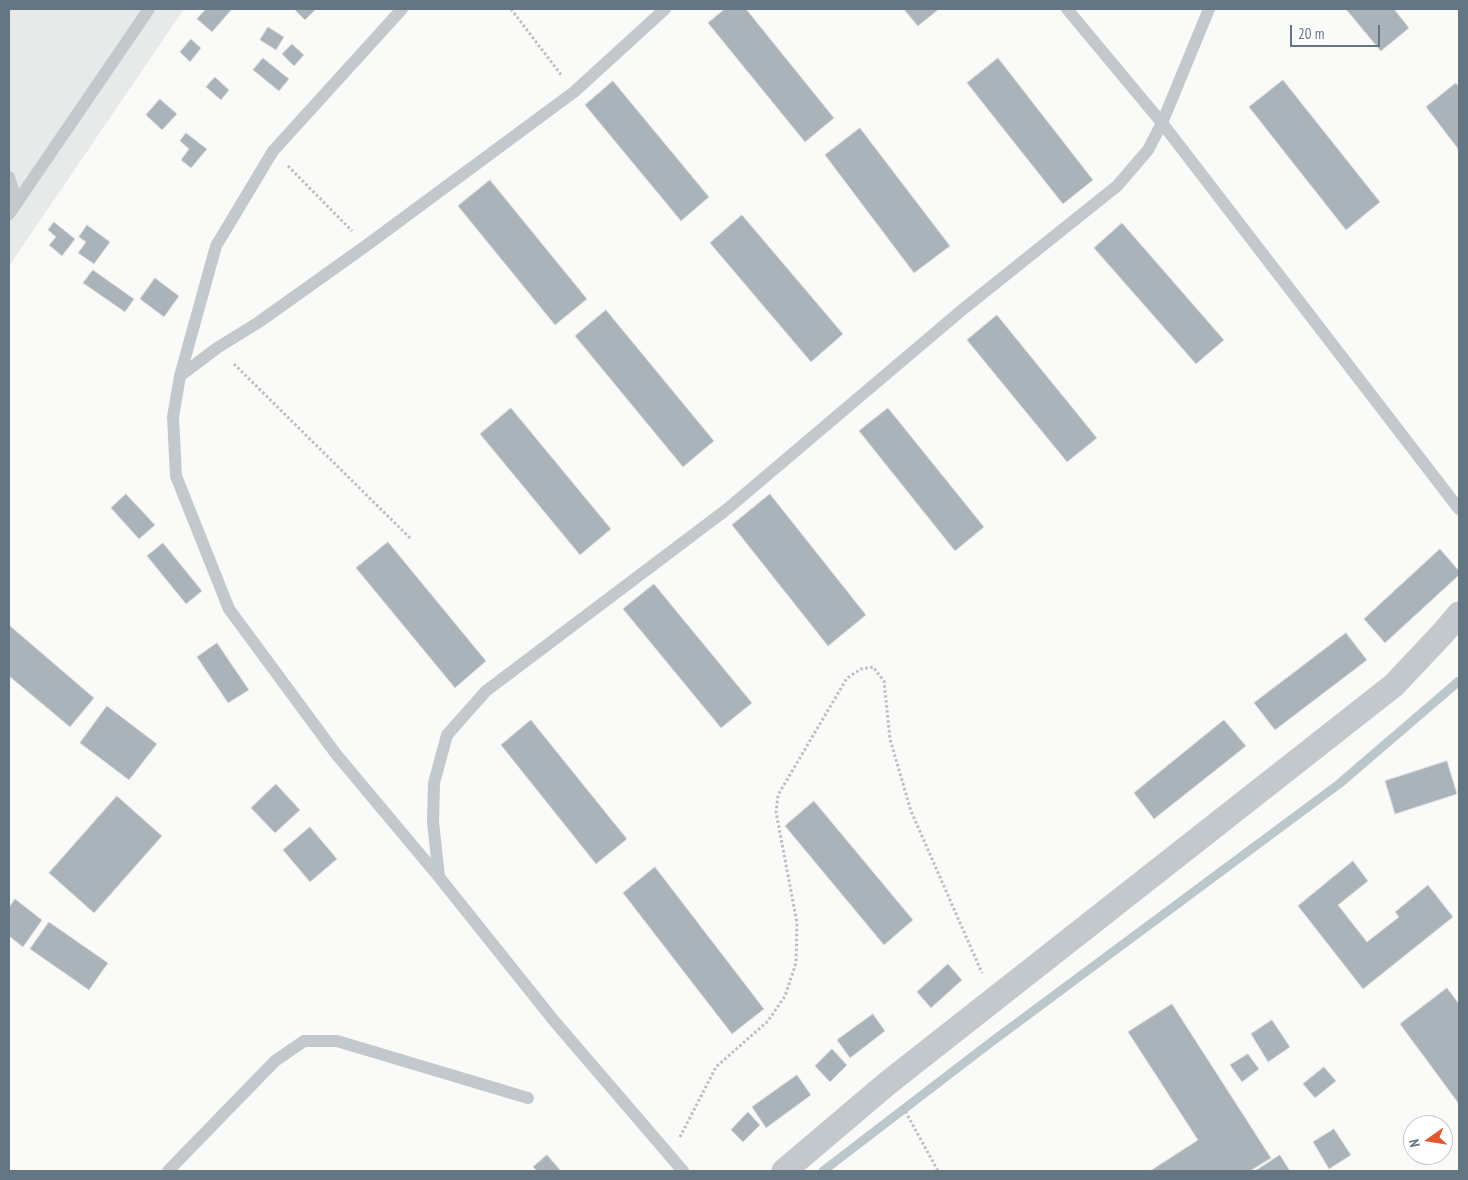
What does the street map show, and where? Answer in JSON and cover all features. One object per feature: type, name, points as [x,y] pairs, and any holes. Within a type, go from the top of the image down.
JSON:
[{"type":"street","points":[[784,1171],[890,1082],[1394,685],[1443,634],[1459,614]]},
{"type":"lane","points":[[9,214],[149,9]]},
{"type":"lane","points":[[402,9],[274,150],[216,246],[180,376],[173,417],[176,476],[229,609],[336,754],[439,877],[555,1022],[684,1171]]},
{"type":"lane","points":[[180,376],[217,348],[259,322],[367,245],[574,92],[665,9]]},
{"type":"lane","points":[[1067,9],[1162,123],[1459,509]]},
{"type":"lane","points":[[439,877],[433,822],[434,783],[447,735],[486,692],[726,510],[948,322],[1117,186],[1148,150],[1162,123],[1209,9]]},
{"type":"lane","points":[[9,177],[17,203]]},
{"type":"lane","points":[[168,1171],[275,1061],[304,1041],[337,1041],[528,1098]]},
{"type":"path","points":[[510,9],[574,92]]},
{"type":"path","points":[[274,150],[327,207],[367,245]]},
{"type":"path","points":[[217,348],[257,385],[410,538]]},
{"type":"path","points":[[670,1155],[716,1067],[768,1021],[785,996],[796,963],[798,923],[776,812],[778,795],[847,678],[861,669],[873,667],[884,681],[890,738],[911,811],[994,1000]]},
{"type":"path","points":[[890,1082],[938,1171]]},
{"type":"shaded area","points":[[9,9],[184,9],[9,266]]},
{"type":"building","points":[[206,9],[232,9],[212,32],[197,19]]},
{"type":"building","points":[[316,9],[305,20],[295,10]]},
{"type":"building","points":[[725,9],[746,9],[834,118],[805,142],[708,23]]},
{"type":"building","points":[[904,9],[939,9],[918,26]]},
{"type":"building","points":[[1346,9],[1394,9],[1409,28],[1381,51]]},
{"type":"building","points":[[268,27],[284,37],[276,50],[260,40]]},
{"type":"building","points":[[191,39],[201,48],[190,62],[180,52]]},
{"type":"building","points":[[292,44],[304,55],[294,66],[282,54]]},
{"type":"building","points":[[263,58],[289,79],[279,91],[253,70]]},
{"type":"building","points":[[998,58],[1093,180],[1063,204],[967,83]]},
{"type":"building","points":[[215,77],[229,90],[221,100],[206,87]]},
{"type":"building","points":[[1283,80],[1380,202],[1346,230],[1249,107]]},
{"type":"building","points":[[613,81],[709,197],[681,221],[585,105]]},
{"type":"building","points":[[1456,83],[1459,87],[1459,150],[1426,107]]},
{"type":"building","points":[[160,99],[177,114],[162,130],[146,115]]},
{"type":"building","points":[[860,128],[950,246],[914,273],[825,155]]},
{"type":"building","points":[[186,133],[207,149],[191,168],[181,160],[189,149],[180,141]]},
{"type":"building","points":[[490,180],[587,299],[555,325],[458,206]]},
{"type":"building","points":[[742,215],[843,334],[811,362],[710,243]]},
{"type":"building","points":[[54,222],[75,239],[62,256],[49,245],[56,237],[48,230]]},
{"type":"building","points":[[1122,223],[1224,340],[1196,364],[1094,248]]},
{"type":"building","points":[[87,225],[110,242],[94,264],[78,253],[86,242],[79,237]]},
{"type":"building","points":[[93,270],[134,299],[125,312],[83,283]]},
{"type":"building","points":[[155,278],[179,296],[164,317],[140,299]]},
{"type":"building","points":[[606,310],[714,441],[683,467],[575,336]]},
{"type":"building","points":[[997,315],[1097,438],[1067,462],[967,340]]},
{"type":"building","points":[[511,408],[611,529],[580,555],[480,434]]},
{"type":"building","points":[[888,408],[984,527],[955,551],[859,431]]},
{"type":"building","points":[[126,494],[155,525],[139,539],[111,508]]},
{"type":"building","points":[[770,494],[866,615],[828,646],[732,525]]},
{"type":"building","points":[[388,542],[486,661],[455,688],[356,568]]},
{"type":"building","points":[[163,543],[202,591],[186,604],[147,556]]},
{"type":"building","points":[[1440,549],[1459,571],[1459,575],[1385,643],[1364,619]]},
{"type":"building","points":[[654,584],[752,703],[721,728],[623,609]]},
{"type":"building","points":[[9,625],[94,698],[70,727],[9,676]]},
{"type":"building","points":[[1346,633],[1367,660],[1275,730],[1254,703]]},
{"type":"building","points":[[217,643],[249,690],[228,703],[197,657]]},
{"type":"building","points":[[107,706],[157,744],[129,780],[80,743]]},
{"type":"building","points":[[531,720],[627,839],[596,864],[501,745]]},
{"type":"building","points":[[1224,720],[1246,746],[1154,819],[1134,793]]},
{"type":"building","points":[[1447,761],[1457,794],[1395,814],[1385,781]]},
{"type":"building","points":[[276,784],[300,810],[275,833],[251,808]]},
{"type":"building","points":[[117,796],[162,836],[94,913],[49,873]]},
{"type":"building","points":[[814,801],[913,920],[884,945],[785,826]]},
{"type":"building","points":[[310,827],[337,859],[310,882],[283,850]]},
{"type":"building","points":[[1353,861],[1368,881],[1338,905],[1367,942],[1399,917],[1395,912],[1428,885],[1453,917],[1363,989],[1298,906]]},
{"type":"building","points":[[655,867],[764,1009],[732,1034],[623,893]]},
{"type":"building","points":[[15,899],[42,920],[23,947],[9,936],[9,908]]},
{"type":"building","points":[[49,922],[108,963],[89,990],[30,949]]},
{"type":"building","points":[[948,964],[962,980],[931,1008],[917,992]]},
{"type":"building","points":[[1447,988],[1459,1004],[1459,1104],[1400,1024]]},
{"type":"building","points":[[1172,1004],[1271,1158],[1250,1171],[1150,1171],[1198,1140],[1128,1032]]},
{"type":"building","points":[[873,1014],[885,1031],[850,1058],[837,1040]]},
{"type":"building","points":[[1272,1020],[1290,1047],[1268,1062],[1251,1034]]},
{"type":"building","points":[[832,1049],[847,1065],[830,1082],[815,1066]]},
{"type":"building","points":[[1248,1054],[1259,1069],[1242,1082],[1230,1065]]},
{"type":"building","points":[[1324,1067],[1336,1081],[1315,1098],[1303,1084]]},
{"type":"building","points":[[797,1075],[811,1095],[766,1128],[752,1107]]},
{"type":"building","points":[[748,1112],[760,1125],[743,1142],[731,1130]]},
{"type":"building","points":[[1334,1129],[1351,1155],[1329,1169],[1313,1142]]},
{"type":"building","points":[[547,1155],[561,1171],[537,1171],[533,1167]]},
{"type":"building","points":[[1280,1155],[1290,1171],[1255,1171]]},
{"type":"waterway","points":[[823,1171],[990,1043],[1339,784],[1459,681]]}]
